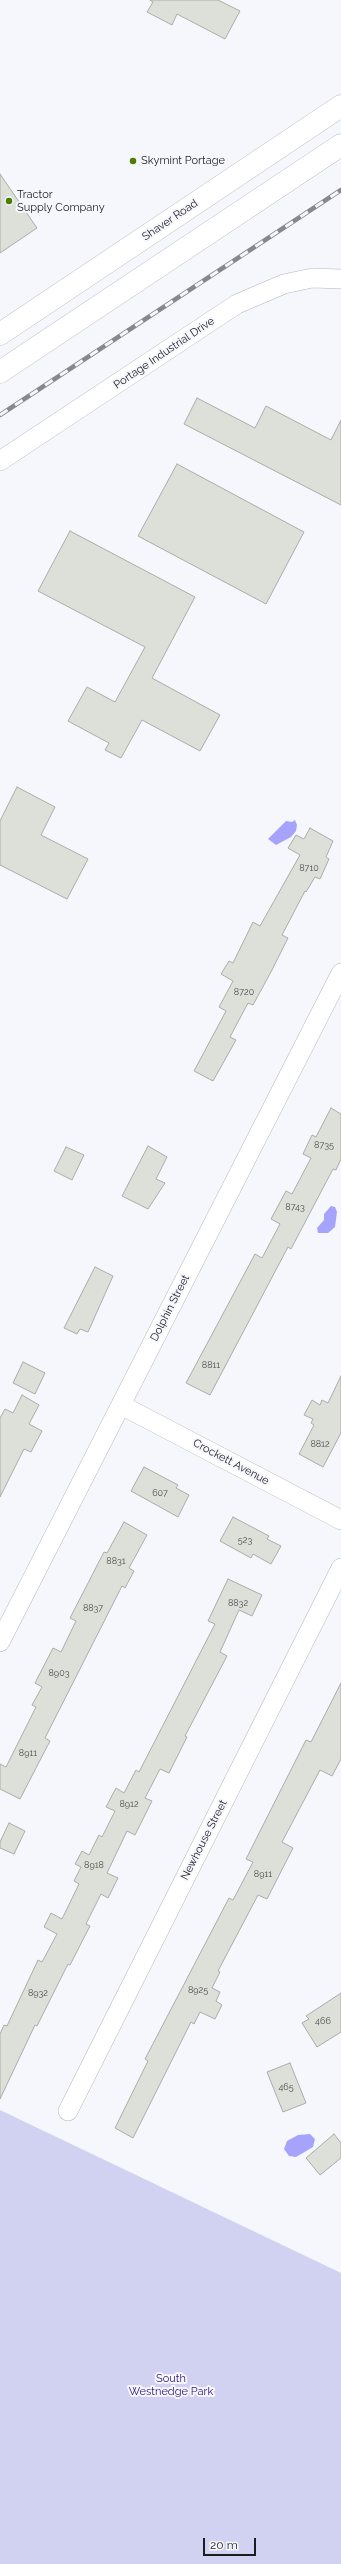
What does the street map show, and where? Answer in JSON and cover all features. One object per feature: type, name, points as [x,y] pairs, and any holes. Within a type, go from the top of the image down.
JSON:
[{"type":"main road","name":"Shaver Road","points":[[0,334],[341,106]]},
{"type":"main road","points":[[0,372],[341,145]]},
{"type":"street","name":"Portage Industrial Drive","points":[[0,461],[237,304],[284,284],[312,278],[341,279]]},
{"type":"street","name":"Dolphin Street","points":[[0,1642],[341,973]]},
{"type":"street","name":"Crockett Avenue","points":[[121,1405],[341,1520]]},
{"type":"street","name":"Newhouse Street","points":[[68,2111],[341,1568]]},
{"type":"green space","name":"South Westnedge Park","points":[[0,2110],[341,2273],[341,2564],[0,2564]]},
{"type":"shaded area","points":[[295,820],[297,825],[296,831],[291,837],[276,845],[268,839],[286,821],[292,822]]},
{"type":"shaded area","points":[[331,1206],[335,1207],[337,1212],[335,1227],[328,1233],[318,1233],[317,1228],[324,1220],[324,1214]]},
{"type":"shaded area","points":[[310,2134],[315,2139],[313,2147],[296,2157],[289,2156],[284,2149],[287,2141],[298,2135]]},
{"type":"building","points":[[150,0],[218,0],[240,11],[225,39],[177,14],[172,25],[147,12],[153,2]]},
{"type":"building","name":"Tractor Supply Company","points":[[0,174],[37,228],[0,253]]},
{"type":"building","points":[[197,398],[255,428],[266,406],[331,440],[341,420],[341,505],[184,424]]},
{"type":"building","points":[[177,464],[304,532],[266,604],[138,536]]},
{"type":"building","points":[[70,531],[195,597],[152,678],[220,715],[200,751],[142,720],[121,758],[105,750],[109,743],[68,721],[87,687],[115,702],[145,647],[38,591]]},
{"type":"building","points":[[17,787],[55,807],[41,835],[88,859],[67,899],[0,865],[0,821]]},
{"type":"building","points":[[310,828],[333,841],[326,857],[329,859],[320,879],[315,877],[306,892],[305,891],[282,935],[288,938],[253,1005],[248,1003],[230,1037],[236,1040],[213,1081],[194,1071],[226,1011],[219,1007],[233,981],[221,974],[229,961],[233,963],[253,922],[260,926],[300,855],[288,848],[296,835],[304,839]]},
{"type":"building","points":[[331,1108],[341,1114],[341,1159],[336,1170],[333,1169],[291,1249],[288,1247],[210,1395],[186,1383],[255,1254],[262,1258],[280,1224],[271,1219],[286,1191],[292,1194],[311,1158],[303,1154],[312,1135],[316,1137]]},
{"type":"building","points":[[148,1146],[167,1157],[156,1179],[165,1183],[148,1209],[122,1196]]},
{"type":"building","points":[[66,1147],[84,1155],[72,1180],[54,1171]]},
{"type":"building","points":[[95,1267],[113,1276],[88,1332],[80,1329],[77,1334],[64,1328]]},
{"type":"building","points":[[23,1362],[45,1373],[35,1394],[13,1383]]},
{"type":"building","points":[[341,1376],[341,1433],[323,1467],[299,1454],[314,1425],[311,1423],[313,1419],[304,1415],[312,1400],[320,1405],[322,1400],[328,1403]]},
{"type":"building","points":[[22,1395],[39,1405],[29,1424],[42,1431],[31,1452],[24,1449],[0,1497],[0,1418],[5,1409],[13,1413]]},
{"type":"building","points":[[144,1467],[178,1485],[176,1488],[189,1495],[178,1517],[131,1491]]},
{"type":"building","points":[[233,1517],[269,1536],[267,1539],[281,1546],[271,1564],[253,1554],[251,1558],[220,1541]]},
{"type":"building","points":[[124,1522],[147,1535],[129,1568],[134,1571],[125,1588],[122,1586],[45,1738],[50,1741],[20,1799],[0,1789],[0,1764],[6,1767],[36,1707],[32,1705],[42,1687],[35,1683],[53,1648],[61,1652],[76,1621],[70,1618],[104,1552],[107,1553]]},
{"type":"building","points":[[228,1579],[262,1595],[252,1616],[239,1610],[220,1652],[227,1656],[185,1736],[187,1737],[169,1773],[160,1769],[145,1798],[152,1801],[135,1835],[127,1831],[107,1873],[118,1878],[108,1898],[101,1894],[86,1924],[90,1926],[70,1965],[68,1964],[37,2026],[35,2025],[0,2099],[0,2034],[4,2025],[7,2026],[38,1960],[42,1962],[57,1934],[44,1927],[51,1913],[62,1919],[79,1884],[74,1881],[81,1867],[75,1864],[82,1851],[89,1855],[99,1835],[102,1837],[115,1811],[106,1807],[116,1788],[124,1793],[136,1770],[139,1772],[215,1624],[208,1621]]},
{"type":"building","points":[[341,1683],[341,1759],[332,1776],[320,1770],[282,1842],[293,1848],[267,1899],[258,1895],[218,1971],[220,1972],[212,1988],[220,1992],[216,2001],[222,2005],[215,2019],[200,2012],[194,2024],[191,2022],[133,2138],[115,2128],[148,2061],[145,2059],[229,1898],[233,1900],[253,1862],[246,1859],[306,1740],[311,1742]]},
{"type":"building","points":[[9,1823],[25,1831],[14,1854],[0,1848],[0,1842]]},
{"type":"building","points":[[341,1993],[341,2032],[317,2047],[302,2023],[309,2019],[306,2016]]},
{"type":"building","points":[[290,2063],[306,2103],[283,2112],[267,2072]]},
{"type":"building","points":[[334,2134],[341,2143],[341,2158],[320,2175],[306,2158]]},
{"type":"railway","points":[[0,415],[341,190]]},
{"type":"place","name":"Skymint Portage","points":[[133,161]]},
{"type":"place","name":"Tractor Supply Company","points":[[9,201]]}]
